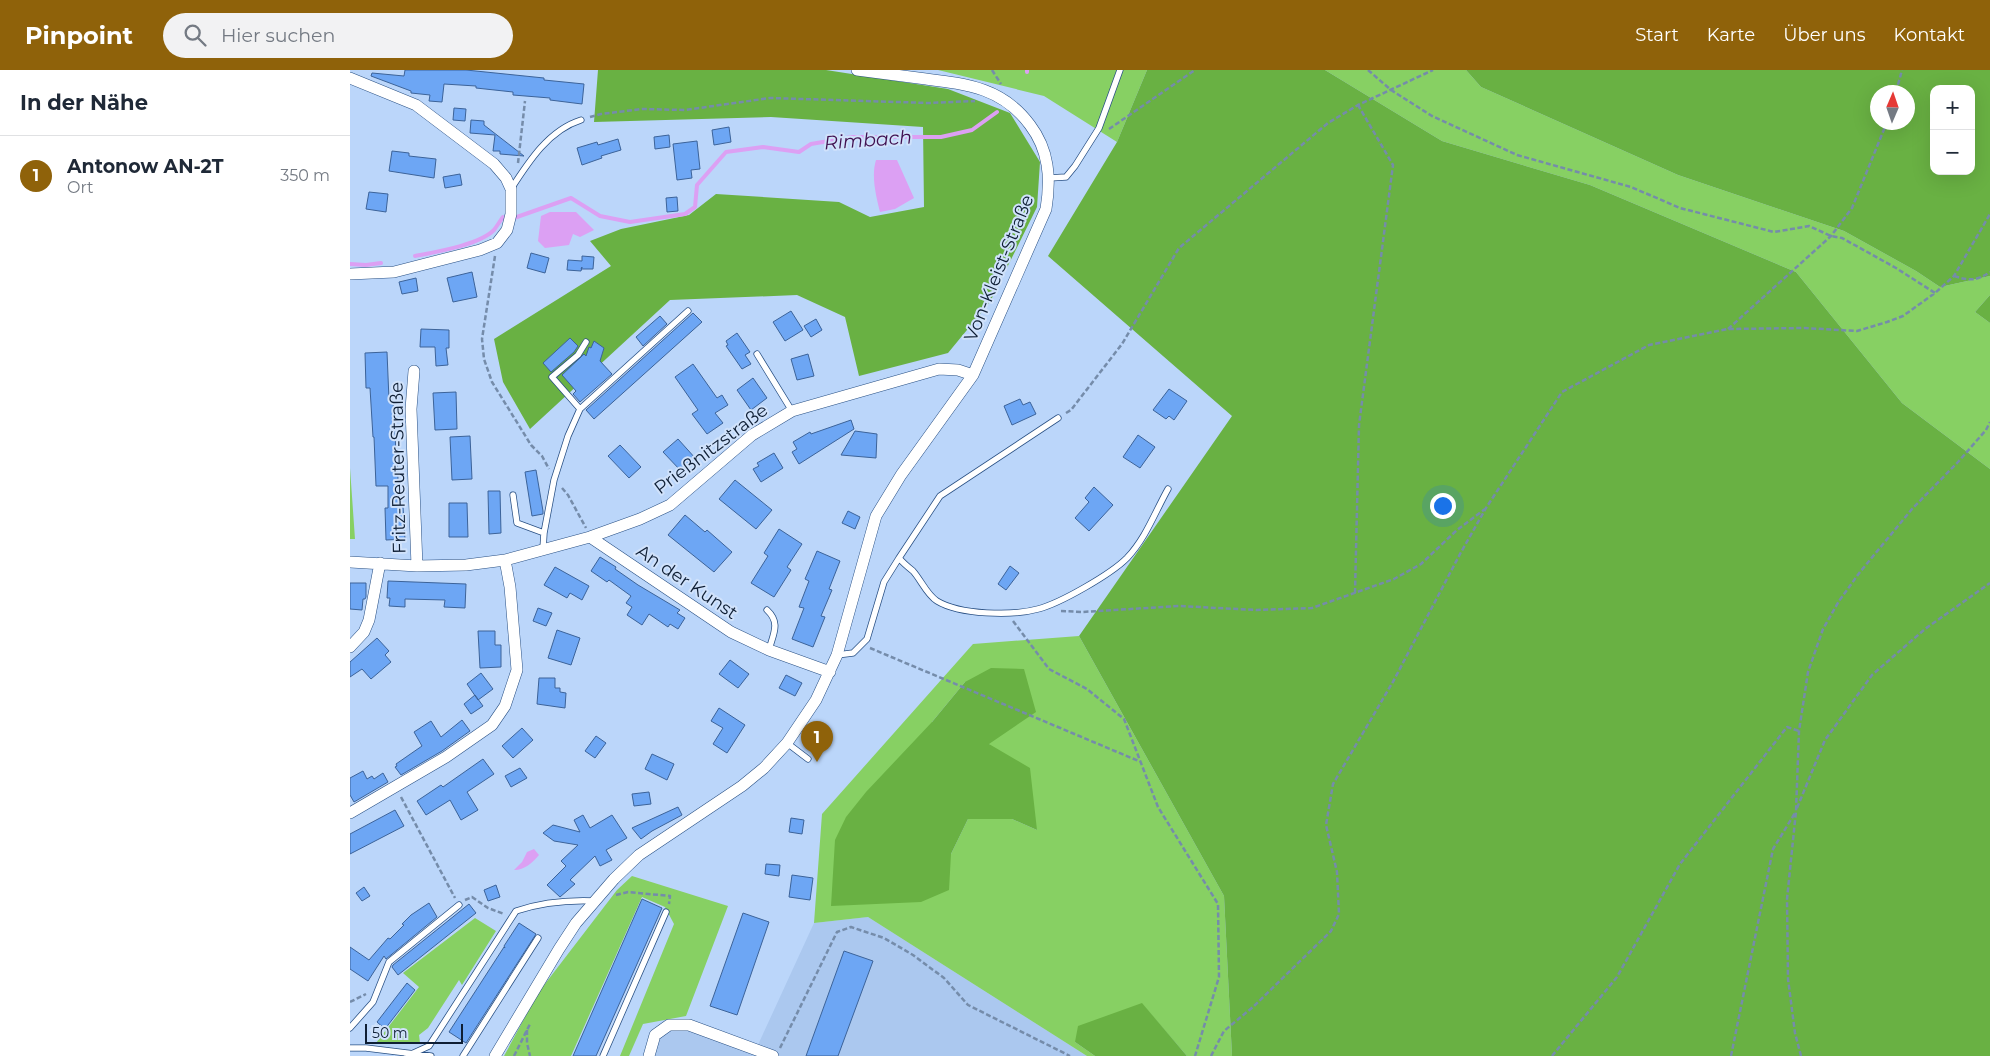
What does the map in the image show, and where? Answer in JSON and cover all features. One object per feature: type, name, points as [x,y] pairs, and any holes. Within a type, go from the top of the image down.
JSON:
[{"type":"street","name":"Von-Kleist-Straße","points":[[495,1056],[559,949],[594,901],[614,878],[639,855],[742,786],[764,768],[787,743],[816,700],[837,655],[876,516],[900,475],[973,375],[1043,214],[1048,194],[1047,158],[1042,144],[1024,116],[1004,99],[982,89],[961,83],[857,70]]},
{"type":"street","points":[[350,78],[416,105],[494,164],[514,184],[511,214],[507,230],[497,243],[480,250],[401,270],[350,274]]},
{"type":"street","name":"Prießnitzstraße","points":[[350,562],[417,566],[466,565],[505,560],[590,537],[640,519],[670,505],[752,435],[792,411],[940,369],[958,370],[973,375]]},
{"type":"street","name":"Fritz-Reuter-Straße","points":[[414,371],[411,409],[417,566]]},
{"type":"street","name":"An der Kunst","points":[[590,537],[731,632],[768,650],[830,672]]},
{"type":"street","points":[[350,813],[446,757],[492,725],[505,706],[516,670],[510,587],[505,560]]},
{"type":"street","points":[[350,647],[364,632],[369,620],[380,563]]},
{"type":"street","points":[[649,1056],[655,1035],[669,1025],[689,1025],[776,1052]]},
{"type":"lane","points":[[1048,178],[1066,177],[1075,166],[1099,128],[1120,70]]},
{"type":"lane","points":[[514,184],[552,135],[569,124],[581,120]]},
{"type":"lane","points":[[543,549],[544,533],[554,480],[568,436],[580,408],[688,310]]},
{"type":"lane","points":[[580,408],[552,377],[578,355],[586,342]]},
{"type":"lane","points":[[757,354],[792,411]]},
{"type":"lane","points":[[837,655],[853,653],[867,639],[884,582],[940,496],[1058,418]]},
{"type":"lane","points":[[899,558],[913,571],[936,600],[954,608],[990,614],[1036,610],[1056,603],[1095,581],[1126,559],[1145,535],[1168,489]]},
{"type":"lane","points":[[513,496],[517,523],[544,533]]},
{"type":"lane","name":"An der Kunst","points":[[767,610],[774,616],[776,625],[768,650]]},
{"type":"lane","points":[[787,743],[808,759]]},
{"type":"lane","points":[[408,1055],[429,1046],[516,911],[530,907],[579,900],[594,901]]},
{"type":"lane","points":[[350,1028],[373,1002],[388,962],[459,905]]},
{"type":"lane","points":[[603,1056],[666,912]]},
{"type":"lane","points":[[463,1056],[538,938]]},
{"type":"lane","points":[[350,1048],[366,1048],[408,1055],[432,1056]]},
{"type":"path","points":[[1103,134],[1195,70]]},
{"type":"path","points":[[1368,70],[1391,90],[1432,116],[1516,154],[1631,187],[1680,208],[1774,232],[1809,226],[1831,236],[1842,238],[1896,268],[1935,294]]},
{"type":"path","points":[[1058,418],[1071,410],[1122,344],[1179,248],[1328,122],[1358,105],[1433,70]]},
{"type":"path","points":[[1898,85],[1902,70]]},
{"type":"path","points":[[581,120],[609,113],[642,110],[686,110],[770,98],[929,103],[968,102],[975,101],[982,89]]},
{"type":"path","points":[[514,184],[525,101]]},
{"type":"path","points":[[1355,593],[1359,425],[1393,165],[1358,105]]},
{"type":"path","points":[[1728,329],[1831,236],[1852,208],[1885,130]]},
{"type":"path","points":[[1211,1056],[1224,1031],[1253,1007],[1330,931],[1339,914],[1337,872],[1326,825],[1333,784],[1394,680],[1486,508],[1562,392],[1650,345],[1728,329],[1804,328],[1857,331],[1903,316],[1935,294],[1954,276],[1990,214]]},
{"type":"path","points":[[497,243],[482,339],[484,359],[492,382],[531,445],[542,456],[554,480],[568,495],[590,537]]},
{"type":"path","points":[[1954,276],[1966,280],[1974,280],[1990,272]]},
{"type":"path","points":[[1801,1056],[1795,1033],[1788,970],[1787,899],[1796,811],[1799,731],[1808,672],[1822,629],[1860,572],[1912,509],[1986,430],[1990,422]]},
{"type":"path","points":[[1036,610],[1082,612],[1179,606],[1257,610],[1312,608],[1394,579],[1421,564],[1457,530],[1486,508]]},
{"type":"path","points":[[1731,1056],[1773,849],[1796,811],[1825,740],[1872,675],[1925,629],[1990,583]]},
{"type":"path","points":[[1006,612],[1049,669],[1087,689],[1124,719],[1158,807],[1218,904],[1219,977],[1195,1056]]},
{"type":"path","points":[[861,644],[1141,762]]},
{"type":"path","points":[[1552,1056],[1617,977],[1686,857],[1787,727],[1799,731]]},
{"type":"path","points":[[396,787],[459,905],[472,897],[500,914],[508,915],[516,911]]},
{"type":"path","points":[[614,895],[628,892],[670,896],[666,912]]},
{"type":"path","points":[[776,1052],[837,932],[851,927],[884,938],[913,955],[944,978],[968,1005],[1070,1056]]},
{"type":"path","points":[[527,1030],[530,1056]]},
{"type":"shaded area","points":[[876,160],[897,160],[914,198],[895,209],[880,212],[874,179]]},
{"type":"shaded area","points":[[550,212],[576,212],[594,230],[580,237],[573,234],[569,245],[545,248],[538,241],[541,216]]},
{"type":"shaded area","points":[[534,849],[539,855],[525,867],[514,870],[522,862],[527,852]]},
{"type":"shaded area","points":[[868,917],[1087,1056],[647,1056],[669,1023],[757,1047],[814,923]]},
{"type":"green space","points":[[598,70],[826,70],[948,89],[1010,113],[1040,162],[1037,207],[990,302],[948,353],[859,376],[845,317],[797,295],[670,300],[530,429],[503,382],[494,339],[611,266],[590,241],[621,229],[689,215],[716,194],[839,202],[870,217],[924,207],[923,127],[771,117],[594,122]]},
{"type":"green space","points":[[938,70],[1147,70],[1117,142],[1044,96]]},
{"type":"green space","points":[[1147,70],[1325,70],[1442,141],[1590,185],[1796,272],[1902,403],[1990,469],[1990,1056],[1232,1056],[1224,896],[1079,636],[1232,416],[1048,256],[1117,142]]},
{"type":"green space","points":[[1325,70],[1466,70],[1481,87],[1678,175],[1844,231],[1916,271],[1940,287],[1990,276],[1990,295],[1975,312],[1990,323],[1990,469],[1902,403],[1796,272],[1590,185],[1442,141]]},
{"type":"green space","points":[[1466,70],[1990,70],[1990,276],[1940,287],[1916,271],[1844,231],[1678,175],[1481,87]]},
{"type":"green space","points":[[1990,295],[1990,323],[1975,312]]},
{"type":"green space","points":[[350,468],[355,539],[350,539]]},
{"type":"green space","points":[[1079,636],[1224,896],[1232,1056],[1187,1056],[1142,1004],[1075,1042],[1095,1056],[1087,1056],[868,917],[814,923],[822,814],[973,644]],"holes":[[[965,682],[989,744],[1037,830],[1012,819],[968,819],[951,854],[932,722]]]},
{"type":"green space","points":[[991,668],[1024,669],[1036,712],[989,744],[1030,768],[1037,830],[1012,819],[968,819],[951,854],[949,890],[921,902],[831,906],[835,840],[846,817],[866,792],[932,722],[965,682]]},
{"type":"green space","points":[[632,876],[728,906],[686,1016],[643,1024],[629,1056],[620,1056],[674,924],[665,907],[642,897],[571,1056],[504,1056],[538,993],[617,890]]},
{"type":"green space","points":[[475,918],[496,931],[462,985],[459,980],[428,1028],[419,1035],[420,1043],[376,1043],[419,987],[403,973]]},
{"type":"green space","points":[[1142,1003],[1187,1056],[1095,1056],[1075,1042],[1078,1026]]},
{"type":"building","points":[[405,70],[466,70],[584,84],[582,104],[550,100],[550,98],[513,95],[513,92],[476,88],[476,86],[444,84],[442,102],[429,101],[430,95],[411,93],[411,91],[371,76],[372,73],[404,76]]},
{"type":"building","points":[[454,108],[466,109],[465,121],[453,120]]},
{"type":"building","points":[[471,120],[484,121],[484,125],[524,156],[500,154],[500,151],[493,151],[495,135],[470,133]]},
{"type":"building","points":[[729,127],[731,142],[714,145],[712,130]]},
{"type":"building","points":[[669,135],[670,147],[655,149],[654,137]]},
{"type":"building","points":[[618,139],[621,150],[601,156],[602,158],[582,165],[577,148],[597,142],[598,145]]},
{"type":"building","points":[[697,141],[700,169],[691,170],[692,178],[677,180],[673,144]]},
{"type":"building","points":[[392,151],[409,153],[409,156],[436,159],[434,178],[389,171]]},
{"type":"building","points":[[460,174],[462,185],[445,188],[443,177]]},
{"type":"building","points":[[369,192],[388,194],[386,212],[366,209]]},
{"type":"building","points":[[677,197],[678,211],[667,212],[666,198]]},
{"type":"building","points":[[531,253],[549,258],[545,273],[527,268]]},
{"type":"building","points":[[582,256],[594,257],[593,269],[582,269],[581,271],[567,270],[568,260],[582,261]]},
{"type":"building","points":[[472,272],[477,297],[453,302],[447,278]]},
{"type":"building","points":[[416,278],[418,291],[402,294],[399,282]]},
{"type":"building","points":[[791,311],[803,330],[785,341],[773,322]]},
{"type":"building","points":[[693,313],[702,322],[594,419],[586,410]]},
{"type":"building","points":[[660,316],[667,324],[643,346],[636,337]]},
{"type":"building","points":[[816,319],[822,330],[811,337],[804,326]]},
{"type":"building","points":[[421,329],[449,330],[449,348],[446,348],[448,365],[436,366],[435,347],[420,347]]},
{"type":"building","points":[[737,333],[750,352],[745,355],[751,364],[742,369],[726,346],[728,345],[726,341]]},
{"type":"building","points":[[570,338],[578,346],[574,352],[551,372],[543,363]]},
{"type":"building","points":[[594,341],[604,348],[600,361],[612,374],[580,402],[573,394],[576,391],[562,375],[584,354],[586,356],[589,347],[591,348]]},
{"type":"building","points":[[387,352],[389,400],[393,400],[399,507],[403,507],[405,539],[386,540],[385,508],[388,508],[388,486],[376,486],[370,388],[366,388],[365,353]]},
{"type":"building","points":[[808,354],[814,376],[797,380],[791,359]]},
{"type":"building","points":[[693,364],[717,398],[722,395],[728,405],[715,413],[723,423],[707,434],[692,414],[698,410],[675,377]]},
{"type":"building","points":[[753,378],[767,398],[751,410],[737,390]]},
{"type":"building","points":[[1169,389],[1187,401],[1174,420],[1169,416],[1166,419],[1153,410]]},
{"type":"building","points":[[456,392],[457,429],[435,430],[433,393]]},
{"type":"building","points":[[1020,399],[1023,405],[1030,402],[1036,414],[1012,425],[1004,406]]},
{"type":"building","points":[[851,420],[854,429],[799,464],[792,452],[797,449],[793,442],[810,432],[811,434]]},
{"type":"building","points":[[855,431],[877,434],[876,458],[841,455]]},
{"type":"building","points":[[1138,435],[1155,447],[1140,468],[1123,457]]},
{"type":"building","points":[[470,436],[472,479],[452,480],[450,437]]},
{"type":"building","points":[[678,439],[696,459],[681,471],[663,452]]},
{"type":"building","points":[[620,445],[641,467],[629,478],[608,456]]},
{"type":"building","points":[[774,453],[783,468],[761,482],[753,469],[759,466],[757,463]]},
{"type":"building","points":[[536,470],[543,514],[532,516],[525,472]]},
{"type":"building","points":[[735,480],[772,510],[756,529],[719,499]]},
{"type":"building","points":[[1094,487],[1113,505],[1089,531],[1075,518],[1089,502],[1085,498]]},
{"type":"building","points":[[488,491],[500,491],[501,533],[489,534]]},
{"type":"building","points":[[449,503],[467,503],[468,537],[449,537]]},
{"type":"building","points":[[848,511],[860,517],[855,529],[842,523]]},
{"type":"building","points":[[685,515],[705,532],[707,530],[732,552],[714,572],[668,535]]},
{"type":"building","points":[[779,529],[802,544],[787,567],[791,570],[774,597],[751,583],[768,556],[764,553]]},
{"type":"building","points":[[817,551],[840,561],[829,589],[832,590],[821,616],[825,617],[813,647],[792,639],[804,608],[799,607],[809,581],[805,579]]},
{"type":"building","points":[[600,557],[638,585],[680,610],[677,613],[685,618],[678,629],[670,624],[668,627],[649,614],[642,625],[627,615],[632,607],[626,603],[631,596],[609,580],[607,582],[591,571]]},
{"type":"building","points":[[1010,566],[1019,573],[1006,590],[998,584]]},
{"type":"building","points":[[555,567],[589,586],[582,600],[570,593],[567,598],[544,585]]},
{"type":"building","points":[[388,581],[466,584],[465,608],[444,607],[445,600],[405,599],[405,607],[389,606],[390,598],[387,598]]},
{"type":"building","points":[[350,583],[366,583],[366,597],[363,599],[362,610],[350,609]]},
{"type":"building","points":[[538,608],[552,613],[546,626],[533,621]]},
{"type":"building","points":[[557,630],[580,638],[571,665],[548,658]]},
{"type":"building","points":[[478,631],[495,631],[495,645],[501,645],[501,667],[480,668]]},
{"type":"building","points":[[377,638],[389,651],[385,655],[391,662],[371,679],[362,669],[350,677],[350,662]]},
{"type":"building","points":[[730,660],[749,674],[738,688],[719,674]]},
{"type":"building","points":[[481,673],[493,689],[478,700],[467,684]]},
{"type":"building","points":[[786,675],[802,683],[795,696],[779,688]]},
{"type":"building","points":[[539,678],[555,678],[555,688],[560,688],[560,692],[566,693],[565,708],[537,704]]},
{"type":"building","points":[[475,695],[483,706],[471,714],[464,704]]},
{"type":"building","points":[[719,708],[745,725],[727,753],[713,744],[723,728],[711,721]]},
{"type":"building","points":[[462,720],[470,731],[442,751],[401,775],[395,767],[397,766],[396,764],[422,746],[414,732],[431,721],[441,737]]},
{"type":"building","points":[[522,728],[533,740],[513,758],[502,746]]},
{"type":"building","points":[[596,736],[606,743],[595,758],[585,751]]},
{"type":"building","points":[[652,754],[674,764],[667,780],[645,769]]},
{"type":"building","points":[[483,759],[494,774],[467,792],[478,810],[461,820],[450,800],[426,815],[417,801],[441,785],[443,787]]},
{"type":"building","points":[[520,768],[527,778],[511,787],[505,776]]},
{"type":"building","points":[[363,771],[367,779],[372,776],[374,779],[383,773],[388,782],[354,802],[350,795],[350,778]]},
{"type":"building","points":[[649,792],[651,804],[634,806],[632,794]]},
{"type":"building","points":[[678,807],[682,815],[641,839],[632,828]]},
{"type":"building","points":[[395,810],[404,826],[350,854],[350,834]]},
{"type":"building","points":[[583,815],[590,828],[612,815],[627,838],[606,850],[612,860],[600,866],[595,856],[570,880],[575,884],[560,897],[547,885],[566,866],[561,861],[578,845],[554,841],[543,833],[553,825],[580,832],[574,820]]},
{"type":"building","points":[[791,818],[804,820],[802,834],[789,832]]},
{"type":"building","points":[[766,864],[780,865],[779,876],[765,874]]},
{"type":"building","points":[[792,875],[813,878],[810,900],[789,897]]},
{"type":"building","points":[[496,885],[500,897],[488,901],[484,890]]},
{"type":"building","points":[[364,887],[370,896],[362,901],[356,893]]},
{"type":"building","points":[[642,899],[662,908],[596,1056],[573,1056]]},
{"type":"building","points":[[429,903],[437,917],[386,959],[384,956],[368,981],[350,969],[350,947],[369,960],[388,938],[390,939],[404,925],[402,924],[411,915]]},
{"type":"building","points":[[469,904],[476,913],[398,975],[392,967],[393,965]]},
{"type":"building","points":[[743,913],[769,922],[737,1015],[710,1006]]},
{"type":"building","points":[[519,923],[536,934],[466,1043],[449,1032],[505,948],[504,946]]},
{"type":"building","points":[[844,951],[873,961],[838,1056],[806,1056]]},
{"type":"building","points":[[407,983],[415,990],[385,1029],[377,1022]]},
{"type":"waterway","name":"Rimbach","points":[[514,218],[571,198],[600,216],[630,222],[685,214],[695,207],[697,185],[726,152],[763,147],[799,152],[811,144],[852,137],[941,137],[972,130],[997,112]]},
{"type":"waterway","name":"Rimbach","points":[[415,256],[457,247],[478,240],[494,230],[503,217]]},
{"type":"waterway","name":"Rimbach","points":[[350,264],[366,265],[381,263]]},
{"type":"place","name":"Antonow AN-2T","points":[[817,762]]}]
